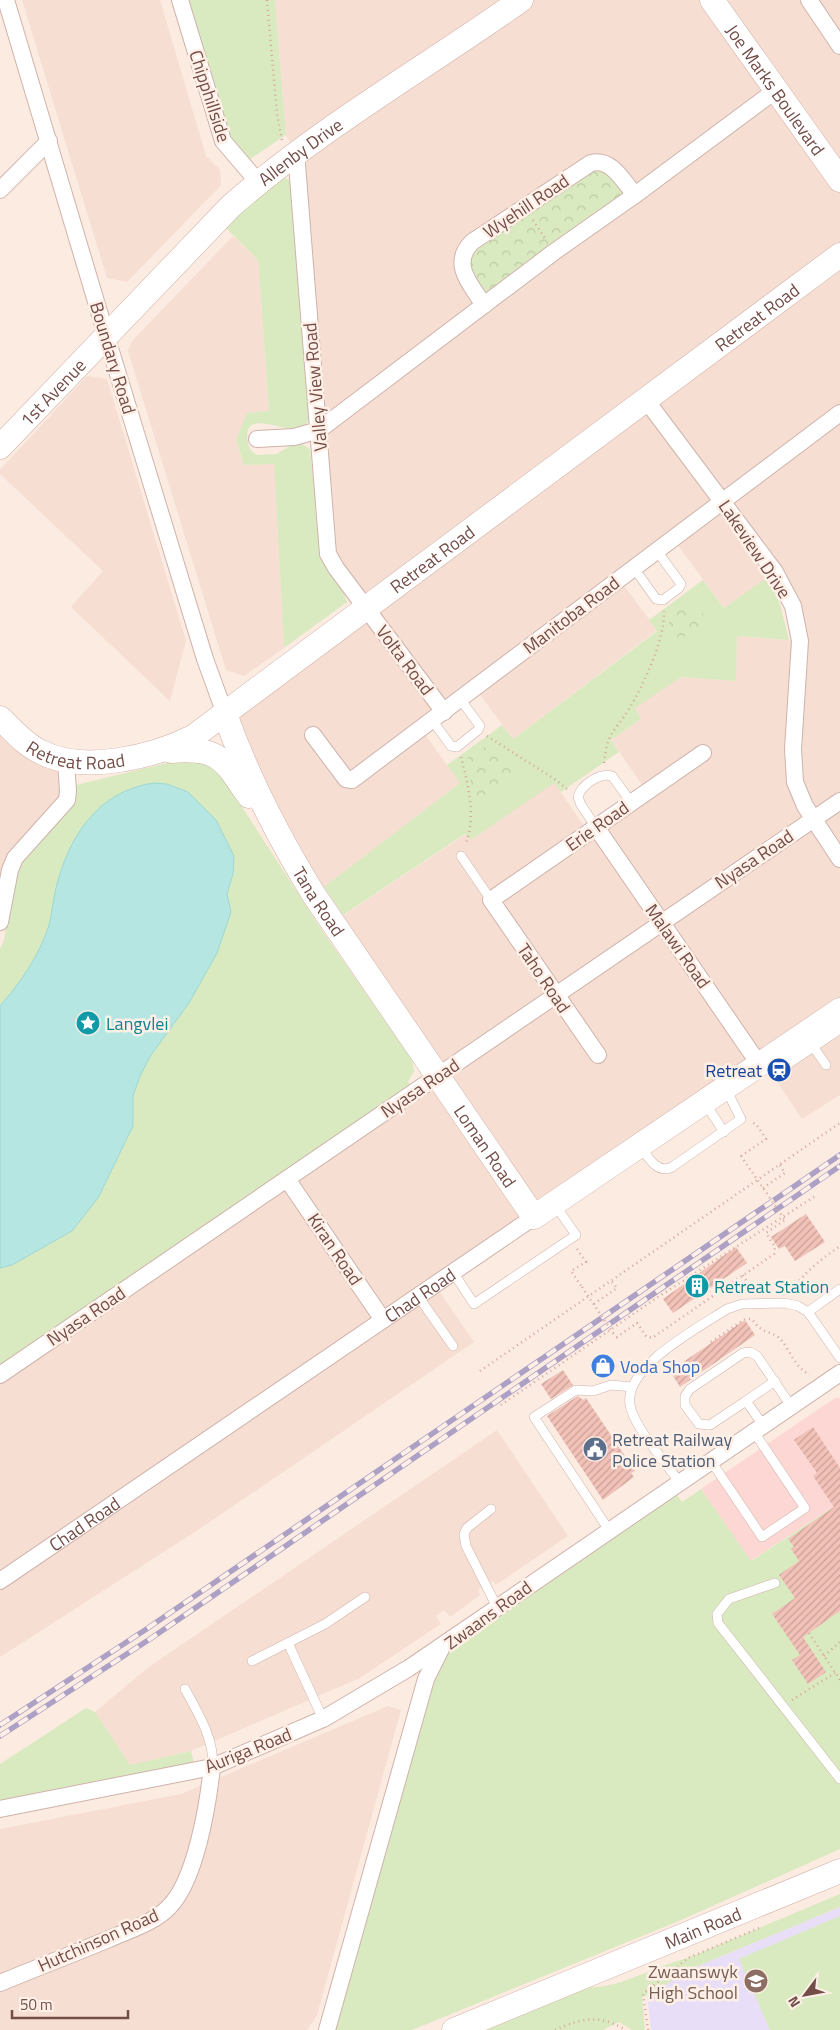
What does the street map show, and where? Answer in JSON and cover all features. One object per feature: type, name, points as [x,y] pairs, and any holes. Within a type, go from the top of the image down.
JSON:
[{"type":"main road","name":"Joe Marks Boulevard","points":[[712,0],[840,180]]},
{"type":"main road","name":"Allenby Drive","points":[[106,335],[231,206],[258,182],[289,146],[509,4]]},
{"type":"main road","name":"Retreat Road","points":[[0,718],[40,752],[66,761],[98,762],[147,753],[193,738],[840,254]]},
{"type":"main road","name":"1st Avenue","points":[[0,447],[106,335]]},
{"type":"main road","name":"Tana Road","points":[[225,714],[239,749],[291,858],[332,923],[438,1076]]},
{"type":"main road","points":[[147,753],[192,749],[208,751],[217,756],[227,765],[291,858]]},
{"type":"main road","name":"Chad Road","points":[[534,1217],[725,1087],[769,1067],[809,1040],[840,1010]]},
{"type":"main road","name":"Loman Road","points":[[438,1076],[534,1217]]},
{"type":"main road","name":"Main Road","points":[[454,2030],[840,1871]]},
{"type":"street","name":"Boundary Road","points":[[6,0],[205,659],[225,714]]},
{"type":"street","name":"Chipphillside","points":[[180,0],[223,141],[258,182]]},
{"type":"street","points":[[809,0],[840,46]]},
{"type":"street","points":[[257,440],[294,437],[319,430],[554,252],[635,196],[776,90]]},
{"type":"street","points":[[0,190],[48,141]]},
{"type":"street","name":"Valley View Road","points":[[289,146],[319,430],[328,554],[331,562],[367,609]]},
{"type":"street","name":"Wyehill Road","points":[[484,305],[462,272],[464,254],[472,242],[588,164],[599,162],[614,170],[635,196]]},
{"type":"street","name":"Lakeview Drive","points":[[646,400],[775,572],[793,606],[800,641],[793,769],[799,794],[840,859]]},
{"type":"street","name":"Manitoba Road","points":[[313,735],[346,779],[350,781],[658,551],[840,412]]},
{"type":"street","name":"Volta Road","points":[[367,609],[438,716]]},
{"type":"street","name":"Erie Road","points":[[491,900],[703,752]]},
{"type":"street","points":[[0,922],[10,870],[15,858],[67,800],[66,761]]},
{"type":"street","name":"Nyasa Road","points":[[0,1375],[840,800]]},
{"type":"street","name":"Malawi Road","points":[[596,827],[662,923],[769,1067]]},
{"type":"street","name":"Taho Road","points":[[491,900],[598,1055]]},
{"type":"street","name":"Kiran Road","points":[[287,1179],[383,1320]]},
{"type":"street","name":"Chad Road","points":[[2,1575],[534,1217]]},
{"type":"street","name":"Zwaans Road","points":[[327,2030],[426,1679],[431,1665],[445,1643],[840,1373]]},
{"type":"street","name":"Auriga Road","points":[[0,1810],[212,1767],[323,1718],[384,1684],[445,1643]]},
{"type":"street","name":"Hutchinson Road","points":[[0,1983],[133,1929],[169,1907],[183,1887],[194,1856],[209,1795],[212,1767]]},
{"type":"lane","points":[[634,568],[656,599],[663,600],[679,588],[681,584],[658,551]]},
{"type":"lane","points":[[438,716],[451,746],[457,747],[478,730],[479,724],[460,699]]},
{"type":"lane","points":[[596,827],[580,805],[579,793],[603,775],[615,779],[631,802]]},
{"type":"lane","points":[[461,856],[491,900]]},
{"type":"lane","points":[[826,1065],[809,1040],[840,1029]]},
{"type":"lane","points":[[639,1145],[657,1166],[668,1169],[724,1132],[741,1119],[725,1087]]},
{"type":"lane","points":[[704,1101],[724,1132]]},
{"type":"lane","points":[[453,1272],[474,1304],[576,1235],[554,1203]]},
{"type":"lane","points":[[808,1312],[840,1289]]},
{"type":"lane","points":[[418,1296],[453,1346]]},
{"type":"lane","points":[[680,1482],[635,1418],[630,1405],[632,1387],[648,1363],[727,1309],[742,1304],[785,1303],[798,1306],[808,1312],[840,1358]]},
{"type":"lane","points":[[775,1381],[714,1423],[704,1426],[696,1421],[684,1400],[690,1389],[742,1353],[750,1352],[757,1356],[775,1381],[791,1406]]},
{"type":"lane","points":[[609,1530],[534,1417],[576,1390],[594,1391],[611,1385],[632,1387]]},
{"type":"lane","points":[[711,1461],[762,1537],[805,1508],[759,1429],[746,1401]]},
{"type":"lane","points":[[491,1508],[467,1528],[464,1534],[466,1546],[497,1607]]},
{"type":"lane","points":[[775,1583],[729,1599],[719,1609],[717,1618],[721,1629],[840,1779]]},
{"type":"lane","points":[[252,1661],[325,1624],[364,1597]]},
{"type":"lane","points":[[288,1643],[323,1718]]},
{"type":"lane","points":[[185,1689],[214,1756],[212,1767]]},
{"type":"path","points":[[267,0],[277,114],[289,146]]},
{"type":"path","points":[[524,207],[554,252]]},
{"type":"path","points":[[603,775],[608,739],[631,706],[658,643],[664,616],[663,600]]},
{"type":"path","points":[[478,730],[556,780],[568,790],[579,793]]},
{"type":"path","points":[[457,747],[467,784],[470,813],[469,834],[461,856]]},
{"type":"path","points":[[570,1239],[586,1262],[571,1271],[617,1338],[637,1323],[646,1336],[652,1338],[774,1254],[775,1247],[766,1233],[785,1220],[741,1156],[766,1139],[756,1124],[741,1119]]},
{"type":"path","points":[[480,1371],[612,1282],[840,1123]]},
{"type":"path","points":[[763,1188],[785,1172],[779,1164]]},
{"type":"path","points":[[502,1405],[658,1297],[817,1195]]},
{"type":"path","points":[[785,1303],[794,1286],[825,1256],[840,1246]]},
{"type":"path","points":[[743,1275],[752,1288]]},
{"type":"path","points":[[594,1304],[617,1288],[612,1282]]},
{"type":"path","points":[[711,1342],[745,1319],[752,1318],[759,1329],[782,1340],[805,1373],[817,1372]]},
{"type":"path","points":[[809,1633],[840,1680]]},
{"type":"path","points":[[824,1656],[840,1642]]},
{"type":"path","points":[[783,1707],[835,1672]]},
{"type":"path","points":[[648,2030],[643,1994],[688,1958],[759,1928]]},
{"type":"path","points":[[555,2030],[574,2021],[596,2019],[612,2022],[626,2030]]},
{"type":"shaded area","points":[[22,0],[160,0],[206,156],[220,170],[221,185],[127,282],[107,278]]},
{"type":"shaded area","points":[[275,0],[840,0],[840,1095],[802,1119],[770,1071],[435,1285],[474,1342],[201,1528],[0,1657],[0,1375],[438,1076],[332,923],[466,834],[471,840],[554,782],[588,832],[647,792],[611,740],[641,719],[634,708],[681,677],[736,681],[737,636],[799,641],[775,572],[724,608],[674,540],[619,579],[657,630],[513,739],[475,688],[421,729],[460,783],[314,895],[225,714],[367,609],[331,562],[296,153],[286,135]]},
{"type":"shaded area","points":[[233,236],[258,260],[269,412],[247,413],[236,441],[244,465],[274,463],[284,648],[244,676],[226,670],[128,351],[132,341]]},
{"type":"shaded area","points":[[87,376],[107,379],[186,641],[170,701],[71,607],[103,571],[0,474],[0,470]]},
{"type":"shaded area","points":[[9,726],[66,761],[68,791],[0,922],[0,735]]},
{"type":"shaded area","points":[[835,1398],[840,1398],[840,1523],[830,1509],[750,1561],[701,1489]]},
{"type":"shaded area","points":[[497,1430],[568,1536],[496,1585],[493,1581],[478,1589],[480,1595],[450,1617],[444,1610],[436,1616],[441,1624],[360,1678],[191,1751],[130,1765],[95,1712],[146,1669]]},
{"type":"shaded area","points":[[388,1706],[401,1710],[317,2015],[307,2030],[0,2030],[0,1829],[181,1794]]},
{"type":"shaded area","name":"Zwaanswyk High School","points":[[840,1907],[840,2030],[651,2030],[647,1995],[698,1966]]},
{"type":"green space","points":[[187,0],[275,0],[286,135],[249,160],[232,144]]},
{"type":"green space","points":[[604,160],[636,192],[484,303],[464,258],[471,243]]},
{"type":"green space","points":[[283,177],[291,181],[310,418],[305,426],[295,429],[262,423],[250,426],[247,433],[248,443],[251,450],[257,455],[276,454],[294,444],[301,443],[310,449],[321,556],[342,590],[347,602],[284,648],[274,464],[244,465],[236,440],[247,413],[269,411],[258,260],[224,226]]},
{"type":"green space","points":[[766,578],[779,600],[789,640],[737,636],[736,681],[681,677],[635,708],[641,719],[611,740],[619,752],[561,792],[554,783],[471,840],[465,834],[343,915],[324,887],[460,783],[447,765],[502,725],[513,739],[657,631],[649,620],[703,580],[724,608]]},
{"type":"green space","points":[[681,603],[701,610],[712,632],[669,639],[669,618]]},
{"type":"green space","points":[[488,745],[525,770],[475,801],[466,759]]},
{"type":"green space","points":[[203,760],[222,776],[321,929],[412,1060],[414,1071],[408,1082],[410,1086],[0,1365],[0,949],[4,940],[11,897],[19,865],[30,850],[64,814],[75,794],[76,785],[171,762]]},
{"type":"green space","points":[[701,1489],[751,1561],[830,1509],[840,1523],[840,1849],[679,1921],[412,2030],[335,2030],[435,1677],[445,1655],[454,1644],[676,1494],[682,1502]]},
{"type":"green space","points":[[86,1708],[95,1712],[130,1765],[191,1751],[194,1763],[0,1801],[0,1764]]},
{"type":"green space","points":[[840,1894],[840,1907],[698,1966],[642,1998],[645,2030],[632,2030],[619,2022],[603,2030],[487,2030],[586,1987],[611,1985],[688,1958]]},
{"type":"green space","points":[[840,1916],[840,2030],[770,2030],[739,1959]]},
{"type":"water","name":"Langvlei","points":[[153,783],[167,784],[188,792],[216,820],[234,856],[233,874],[227,894],[231,912],[217,953],[189,1003],[151,1055],[140,1076],[133,1096],[133,1126],[98,1198],[72,1231],[12,1265],[0,1268],[0,1006],[15,988],[35,958],[49,925],[62,869],[69,851],[88,819],[101,806],[116,796],[133,788]]},
{"type":"building","points":[[806,1214],[825,1242],[795,1261],[785,1246],[779,1249],[771,1237]]},
{"type":"building","name":"Retreat Station","points":[[736,1247],[747,1263],[673,1313],[663,1299]]},
{"type":"building","points":[[745,1320],[755,1335],[680,1387],[670,1371]]},
{"type":"building","points":[[563,1370],[573,1385],[551,1399],[541,1384]]},
{"type":"building","name":"Retreat Railway Police Station","points":[[578,1396],[583,1400],[586,1398],[635,1471],[631,1473],[634,1477],[603,1500],[547,1416]]},
{"type":"building","points":[[813,1427],[840,1468],[840,1611],[803,1637],[826,1672],[808,1684],[792,1660],[800,1655],[772,1614],[795,1598],[779,1575],[799,1561],[791,1549],[794,1547],[788,1539],[834,1507],[813,1476],[817,1473],[794,1440]]},
{"type":"railway","points":[[0,1725],[145,1630],[840,1155]]},
{"type":"railway","points":[[0,1736],[150,1639],[840,1166]]},
{"type":"place","name":"Langvlei","points":[[88,1023]]},
{"type":"place","name":"Retreat","points":[[779,1070]]},
{"type":"place","name":"Retreat Station","points":[[697,1286]]},
{"type":"place","name":"Voda Shop","points":[[603,1366]]},
{"type":"place","name":"Retreat Railway Police Station","points":[[595,1449]]},
{"type":"place","name":"Zwaanswyk High School","points":[[756,1981]]}]
